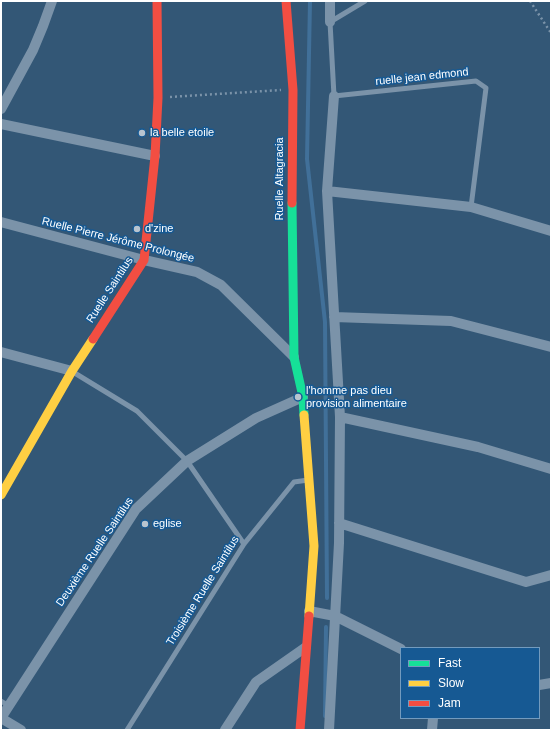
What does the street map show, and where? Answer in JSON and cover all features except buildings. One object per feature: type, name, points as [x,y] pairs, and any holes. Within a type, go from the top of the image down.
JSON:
[{"type":"street","points":[[1,109],[33,50],[52,1]]},
{"type":"street","name":"Ruelle Saintilus","points":[[1,495],[4,483],[72,371],[144,260],[155,156],[158,98],[157,1]]},
{"type":"street","name":"Ruelle Altagracia","points":[[286,1],[293,90],[292,183],[294,357],[303,397],[314,546],[300,730]]},
{"type":"street","points":[[330,1],[330,22]]},
{"type":"street","points":[[329,730],[339,523],[340,418],[327,192],[334,96]]},
{"type":"street","points":[[1,124],[155,156]]},
{"type":"street","points":[[327,192],[470,207],[551,231]]},
{"type":"street","name":"Ruelle Pierre Jérôme Prolongée","points":[[1,222],[144,260],[197,272],[221,285],[294,357]]},
{"type":"street","points":[[334,317],[451,321],[551,347]]},
{"type":"street","points":[[1,352],[72,371]]},
{"type":"street","name":"Deuxième Ruelle Saintilus","points":[[1,718],[5,703],[136,509],[187,461],[256,418],[303,397]]},
{"type":"street","points":[[340,418],[478,447],[551,469]]},
{"type":"street","points":[[339,523],[526,582],[551,575]]},
{"type":"street","points":[[309,611],[335,616],[400,648]]},
{"type":"street","points":[[225,730],[256,682],[306,647]]},
{"type":"street","points":[[540,685],[551,683]]},
{"type":"street","points":[[1,718],[21,730]]},
{"type":"street","points":[[432,719],[432,730]]},
{"type":"lane","points":[[334,96],[330,22],[365,1]]},
{"type":"lane","name":"ruelle jean edmond","points":[[334,96],[476,81],[486,88],[470,207]]},
{"type":"lane","points":[[72,371],[137,411],[187,461],[244,544]]},
{"type":"lane","name":"Troisième Ruelle Saintilus","points":[[127,730],[244,544],[294,482],[309,479]]},
{"type":"path","points":[[530,1],[551,33]]},
{"type":"path","points":[[158,98],[293,90]]},
{"type":"waterway","points":[[310,1],[307,159],[325,322],[327,598]]},
{"type":"waterway","points":[[325,716],[326,627]]},
{"type":"traffic: fast","points":[[292,203],[294,357],[303,397],[304,415]]},
{"type":"traffic: slow","points":[[1,495],[72,371],[93,339]]},
{"type":"traffic: slow","points":[[304,415],[314,546],[309,616]]},
{"type":"traffic: jam","points":[[93,339],[144,260],[155,156],[158,98],[157,1]]},
{"type":"traffic: jam","points":[[286,1],[293,90],[292,203]]},
{"type":"traffic: jam","points":[[300,730],[309,616]]},
{"type":"place","name":"la belle etoile","points":[[142,133]]},
{"type":"place","name":"d'zine","points":[[137,229]]},
{"type":"place","name":"l'homme pas dieu provision alimentaire","points":[[298,397]]},
{"type":"place","name":"eglise","points":[[145,524]]}]
